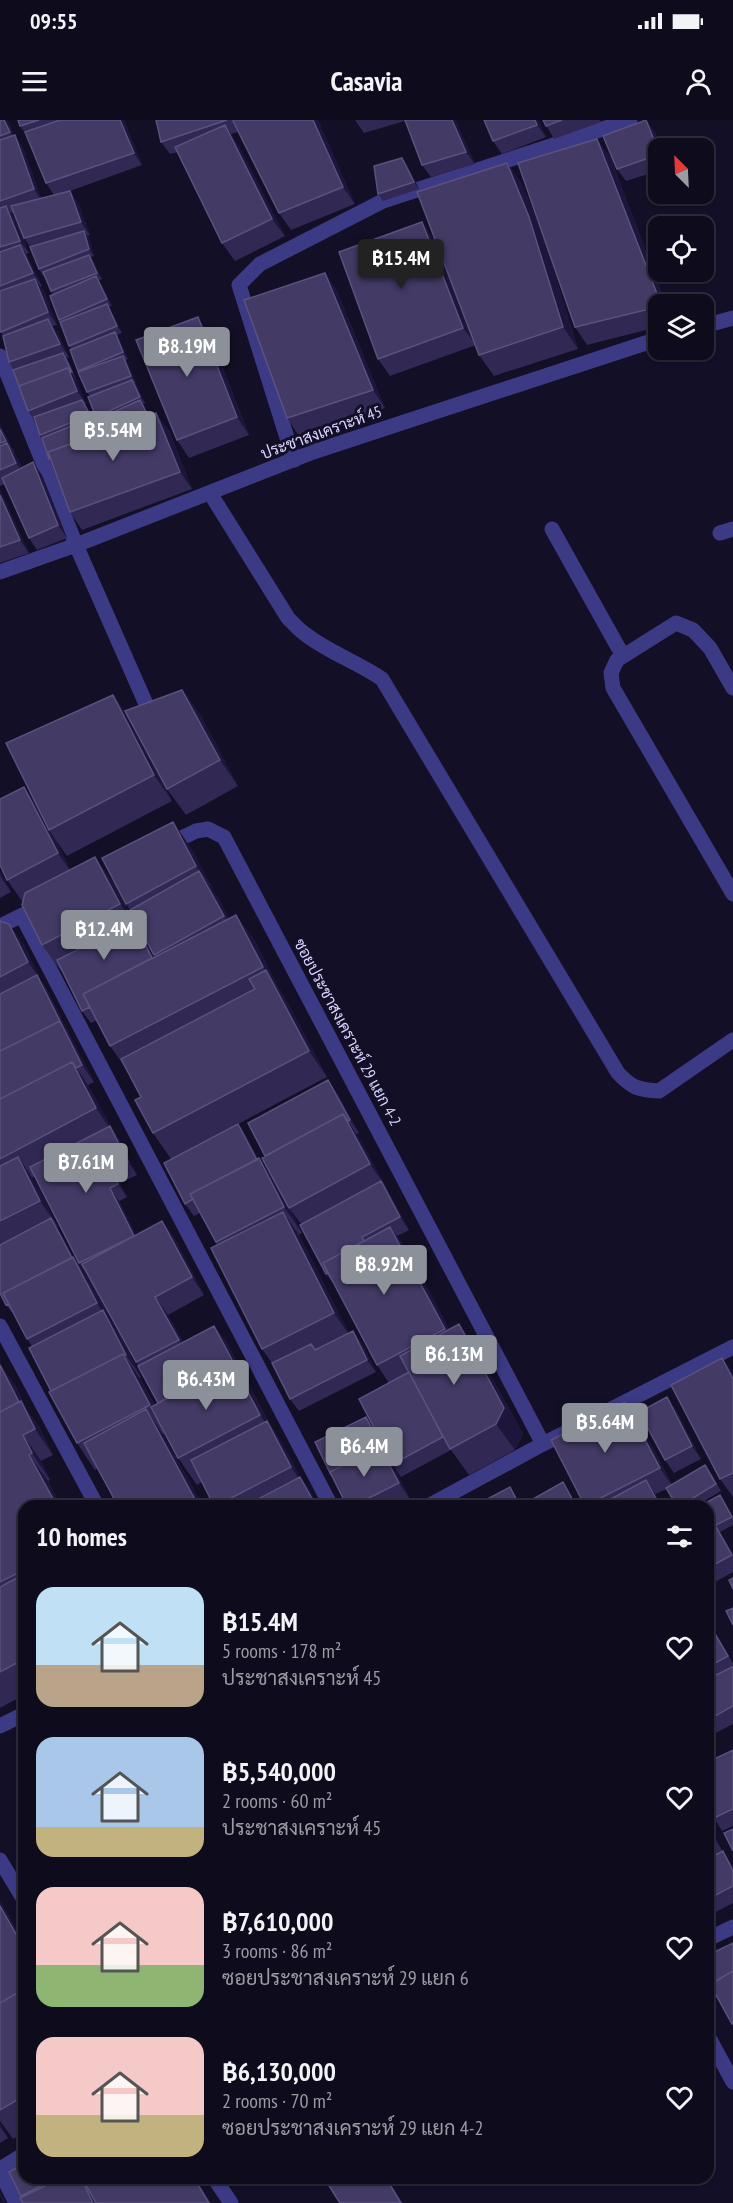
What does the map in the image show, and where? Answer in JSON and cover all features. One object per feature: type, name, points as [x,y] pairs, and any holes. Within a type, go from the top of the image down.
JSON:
[{"type":"street","points":[[294,460],[239,285],[260,264],[383,201],[624,121]]},
{"type":"street","points":[[714,323],[733,318]]},
{"type":"street","name":"ประชาสงเคราะห์ 45","points":[[0,572],[76,545],[294,460],[648,342]]},
{"type":"street","points":[[0,356],[76,545],[146,704]]},
{"type":"street","points":[[210,493],[288,618],[304,634],[364,666],[382,679],[618,1073],[630,1086],[659,1091],[733,1040]]},
{"type":"street","points":[[552,529],[623,657]]},
{"type":"street","points":[[733,688],[705,642],[693,630],[676,623],[617,660],[611,672],[613,688],[733,894]]},
{"type":"street","name":"ซอยประชาสงเคราะห์ 29 แยก 4-2","points":[[155,851],[196,831],[208,829],[224,837],[543,1444]]},
{"type":"street","points":[[0,927],[52,901]]},
{"type":"street","points":[[22,916],[328,1500]]},
{"type":"street","points":[[0,1326],[94,1500]]},
{"type":"street","points":[[439,1500],[733,1347]]},
{"type":"street","points":[[0,1726],[18,1717]]},
{"type":"street","points":[[0,1860],[18,1890]]},
{"type":"street","points":[[714,1936],[733,1926]]},
{"type":"street","points":[[714,2047],[733,2082]]},
{"type":"street","points":[[16,2203],[0,2170],[18,2158]]},
{"type":"street","points":[[218,2184],[231,2203]]},
{"type":"building","points":[[0,120],[4,120],[10,132],[0,136]]},
{"type":"building","points":[[18,120],[39,120],[20,126]]},
{"type":"building","points":[[60,120],[120,120],[134,153],[46,183],[25,132]]},
{"type":"building","points":[[156,120],[227,120],[161,142]]},
{"type":"building","points":[[234,120],[313,120],[343,187],[279,213]]},
{"type":"building","points":[[405,120],[452,120],[466,152],[422,165]]},
{"type":"building","points":[[484,120],[535,120],[537,125],[493,141]]},
{"type":"building","points":[[543,120],[562,120],[546,126]]},
{"type":"building","points":[[646,120],[653,138],[648,138],[648,158],[617,169],[603,136]]},
{"type":"building","points":[[225,125],[272,219],[222,243],[175,147]]},
{"type":"building","points":[[15,135],[34,189],[0,201],[0,140]]},
{"type":"building","points":[[597,139],[648,270],[648,282],[652,282],[657,294],[648,294],[648,309],[575,327],[518,163]]},
{"type":"building","points":[[402,158],[414,182],[378,194],[374,166]]},
{"type":"building","points":[[507,163],[529,217],[563,327],[479,355],[417,192]]},
{"type":"building","points":[[70,191],[81,222],[24,238],[11,206]]},
{"type":"building","points":[[6,206],[20,241],[0,247],[0,208]]},
{"type":"building","points":[[422,222],[463,328],[378,359],[339,252]]},
{"type":"building","points":[[84,231],[89,249],[39,269],[30,247]]},
{"type":"building","points":[[20,245],[33,273],[0,286],[0,252]]},
{"type":"building","points":[[89,255],[97,273],[51,291],[43,272]]},
{"type":"building","points":[[325,273],[373,390],[287,418],[244,300]]},
{"type":"building","points":[[96,276],[107,299],[59,320],[50,296]]},
{"type":"building","points":[[35,279],[48,312],[1,332],[0,291]]},
{"type":"building","points":[[107,304],[117,326],[69,346],[60,322]]},
{"type":"building","points":[[198,317],[237,417],[177,440],[136,340]]},
{"type":"building","points":[[48,319],[60,344],[9,362],[3,336]]},
{"type":"building","points":[[115,332],[123,352],[78,371],[70,350]]},
{"type":"building","points":[[63,353],[72,372],[68,368],[19,386],[13,370]]},
{"type":"building","points":[[123,356],[131,376],[87,392],[78,372]]},
{"type":"building","points":[[68,368],[77,391],[28,411],[19,386]]},
{"type":"building","points":[[132,380],[140,397],[96,417],[88,397]]},
{"type":"building","points":[[82,400],[90,415],[40,435],[34,417]]},
{"type":"building","points":[[140,400],[148,416],[101,433],[96,420]]},
{"type":"building","points":[[156,413],[180,472],[70,512],[48,452]]},
{"type":"building","points":[[88,419],[96,435],[48,452],[51,459],[49,459],[42,438]]},
{"type":"building","points":[[0,429],[6,441],[0,443]]},
{"type":"building","points":[[7,443],[16,463],[0,470],[0,446]]},
{"type":"building","points":[[33,462],[58,525],[29,538],[2,478]]},
{"type":"building","points":[[0,495],[20,540],[0,547]]},
{"type":"building","points":[[182,690],[220,760],[167,789],[125,711]]},
{"type":"building","points":[[113,695],[154,775],[49,830],[6,743]]},
{"type":"building","points":[[24,787],[58,853],[7,880],[0,865],[0,799]]},
{"type":"building","points":[[173,822],[196,866],[126,904],[102,858]]},
{"type":"building","points":[[95,857],[120,904],[42,945],[22,905],[25,893]]},
{"type":"building","points":[[199,871],[224,916],[154,955],[130,910]]},
{"type":"building","points":[[236,915],[263,967],[110,1046],[83,994]]},
{"type":"building","points":[[0,921],[9,924],[28,962],[0,977]]},
{"type":"building","points":[[134,922],[152,958],[83,994],[90,1007],[82,1011],[57,960]]},
{"type":"building","points":[[266,970],[309,1051],[153,1133],[135,1100],[141,1097],[121,1059],[255,989],[249,979]]},
{"type":"building","points":[[37,975],[60,1021],[0,1051],[0,994]]},
{"type":"building","points":[[60,1021],[82,1065],[76,1068],[72,1062],[0,1099],[0,1051]]},
{"type":"building","points":[[72,1062],[96,1108],[0,1159],[0,1099]]},
{"type":"building","points":[[328,1080],[350,1120],[348,1121],[343,1114],[265,1156],[248,1123]]},
{"type":"building","points":[[343,1114],[370,1164],[289,1208],[262,1158]]},
{"type":"building","points":[[238,1124],[257,1160],[190,1194],[193,1199],[185,1204],[164,1163]]},
{"type":"building","points":[[110,1126],[128,1162],[111,1171],[118,1184],[110,1188],[134,1236],[79,1263],[30,1167]]},
{"type":"building","points":[[18,1157],[40,1201],[0,1221],[0,1166]]},
{"type":"building","points":[[259,1158],[284,1207],[216,1242],[190,1194]]},
{"type":"building","points":[[381,1181],[400,1217],[362,1237],[364,1241],[323,1263],[328,1273],[326,1274],[300,1225]]},
{"type":"building","points":[[283,1212],[334,1313],[262,1349],[211,1248]]},
{"type":"building","points":[[51,1218],[72,1258],[3,1293],[9,1304],[6,1305],[0,1293],[0,1245]]},
{"type":"building","points":[[162,1221],[192,1277],[155,1297],[179,1340],[136,1362],[82,1264]]},
{"type":"building","points":[[390,1227],[445,1329],[377,1365],[323,1263]]},
{"type":"building","points":[[73,1257],[97,1303],[27,1339],[3,1293]]},
{"type":"building","points":[[103,1310],[126,1355],[123,1354],[51,1391],[29,1348]]},
{"type":"building","points":[[459,1324],[504,1408],[496,1424],[450,1449],[400,1356]]},
{"type":"building","points":[[214,1326],[237,1369],[233,1363],[158,1403],[138,1366]]},
{"type":"building","points":[[353,1331],[367,1360],[290,1399],[272,1363],[311,1344],[315,1350]]},
{"type":"building","points":[[123,1354],[150,1405],[77,1443],[49,1392]]},
{"type":"building","points":[[722,1358],[733,1379],[733,1473],[720,1479],[671,1385]]},
{"type":"building","points":[[233,1363],[260,1415],[178,1458],[151,1407]]},
{"type":"building","points":[[0,1365],[19,1402],[0,1412]]},
{"type":"building","points":[[409,1372],[443,1437],[393,1464],[359,1399]]},
{"type":"building","points":[[667,1397],[692,1446],[665,1460],[639,1412]]},
{"type":"building","points":[[21,1401],[35,1429],[23,1435],[32,1453],[29,1455],[54,1500],[18,1500],[18,1573],[0,1582],[0,1412]]},
{"type":"building","points":[[625,1402],[660,1468],[597,1500],[582,1500],[551,1440]]},
{"type":"building","points":[[146,1409],[195,1500],[115,1500],[84,1443]]},
{"type":"building","points":[[366,1417],[382,1449],[380,1447],[330,1472],[331,1475],[315,1442]]},
{"type":"building","points":[[267,1421],[291,1467],[228,1500],[211,1500],[191,1460]]},
{"type":"building","points":[[380,1447],[399,1483],[365,1500],[344,1500],[330,1472]]},
{"type":"building","points":[[705,1465],[716,1484],[690,1500],[673,1500],[666,1488]]},
{"type":"building","points":[[300,1477],[313,1500],[256,1500]]},
{"type":"building","points":[[646,1480],[657,1500],[609,1500]]},
{"type":"building","points":[[563,1482],[573,1500],[534,1500]]},
{"type":"building","points":[[510,1487],[517,1500],[485,1500]]},
{"type":"building","points":[[720,1495],[732,1517],[714,1526],[714,1500],[711,1500]]},
{"type":"building","points":[[714,1526],[732,1555],[714,1565]]},
{"type":"building","points":[[18,1577],[18,1662],[0,1672],[0,1587]]},
{"type":"building","points":[[733,1608],[733,1625],[726,1611]]},
{"type":"building","points":[[714,1632],[728,1656],[714,1664]]},
{"type":"building","points":[[732,1667],[733,1669],[733,1706],[714,1717],[714,1676]]},
{"type":"building","points":[[733,1750],[733,1809],[714,1818],[714,1759]]},
{"type":"building","points":[[733,1829],[733,1851],[724,1833]]},
{"type":"building","points":[[723,1851],[733,1871],[733,1886],[714,1896],[714,1856]]},
{"type":"building","points":[[0,1906],[18,1938],[18,1992],[0,2003]]},
{"type":"building","points":[[733,1943],[733,1971],[714,1982],[714,1952]]},
{"type":"building","points":[[733,1971],[732,2024],[714,1991],[714,1982]]},
{"type":"building","points":[[18,1992],[18,2100],[0,2110],[0,2003]]},
{"type":"building","points":[[18,2167],[18,2184],[44,2184],[21,2196],[9,2172]]},
{"type":"building","points":[[49,2184],[84,2184],[93,2203],[23,2203],[20,2198]]},
{"type":"building","points":[[85,2184],[198,2184],[209,2203],[96,2203]]},
{"type":"building","points":[[328,2184],[390,2184],[401,2203],[340,2203]]}]
